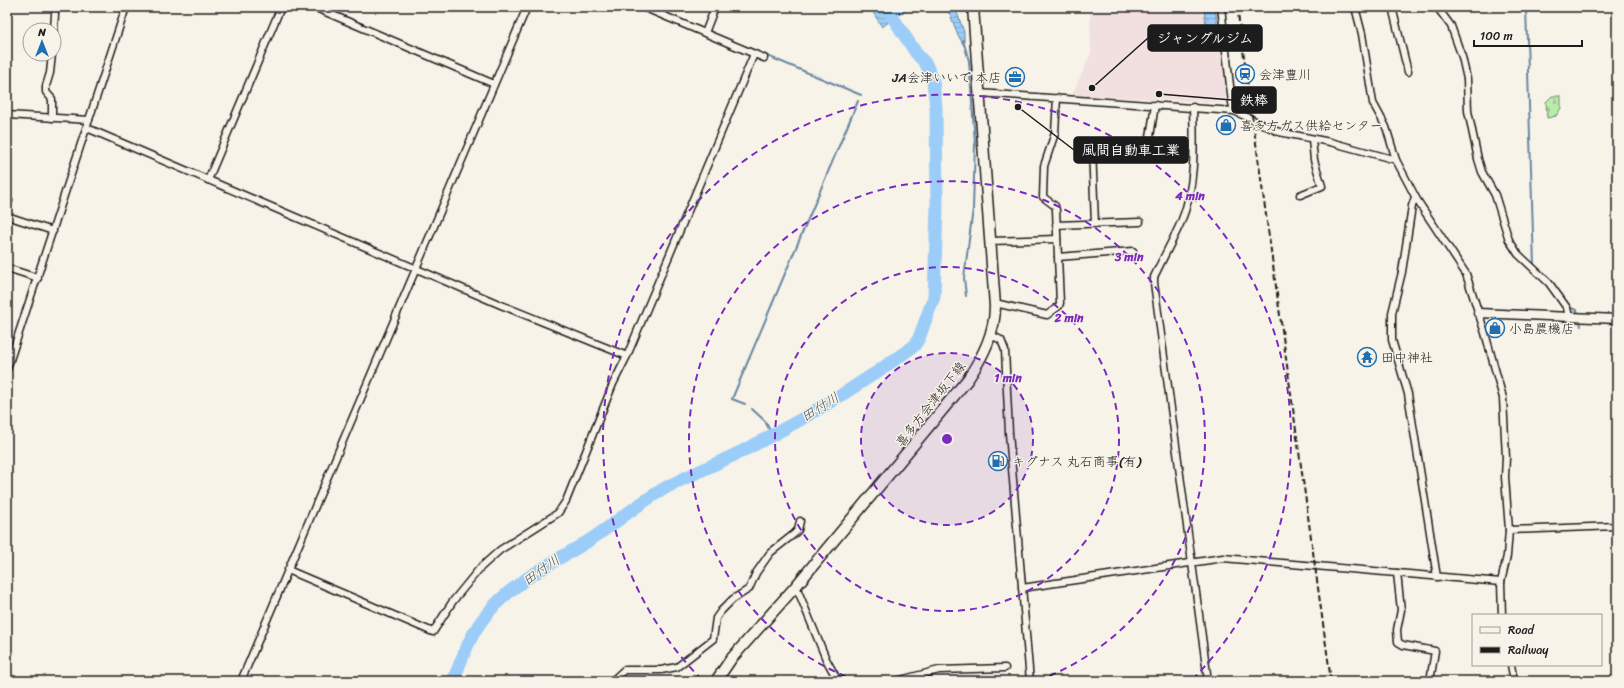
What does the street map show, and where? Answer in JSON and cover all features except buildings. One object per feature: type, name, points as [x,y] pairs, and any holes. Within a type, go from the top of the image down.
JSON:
[{"type":"main road","name":"喜多方会津坂下線","points":[[716,681],[731,659],[796,586],[968,379],[982,358],[991,335],[995,317],[995,303],[973,7]]},
{"type":"street","points":[[7,369],[126,7]]},
{"type":"street","points":[[208,180],[281,7]]},
{"type":"street","points":[[314,7],[494,84]]},
{"type":"street","points":[[241,681],[527,7]]},
{"type":"street","points":[[643,7],[764,58]]},
{"type":"street","points":[[704,33],[715,7]]},
{"type":"street","points":[[1221,7],[1232,104],[1234,110]]},
{"type":"street","points":[[1355,7],[1362,34],[1373,103],[1386,127],[1396,160],[1415,197],[1466,274],[1503,398],[1506,458],[1505,477],[1510,530],[1507,556],[1501,582],[1502,614]]},
{"type":"street","points":[[1392,7],[1408,72]]},
{"type":"street","points":[[1437,7],[1451,26],[1462,57],[1467,79],[1468,111],[1478,159],[1482,172],[1495,195],[1508,240],[1518,254],[1549,282],[1567,308],[1569,317]]},
{"type":"street","points":[[54,22],[55,14]]},
{"type":"street","points":[[288,570],[430,632],[436,630],[453,601],[464,587],[500,550],[558,513],[562,508],[613,384],[627,356],[754,54]]},
{"type":"street","points":[[51,62],[46,92],[52,99],[52,118]]},
{"type":"street","points":[[979,93],[1234,110],[1278,132],[1330,142],[1396,160]]},
{"type":"street","points":[[995,303],[1043,315],[1047,315],[1059,306],[1055,206],[1044,197],[1043,171],[1055,133],[1057,98]]},
{"type":"street","points":[[1147,156],[1155,105]]},
{"type":"street","points":[[1193,107],[1194,143],[1189,193],[1181,221],[1157,270],[1154,282],[1208,681]]},
{"type":"street","points":[[7,115],[89,120]]},
{"type":"street","points":[[87,128],[627,356]]},
{"type":"street","points":[[1300,195],[1322,186],[1314,160],[1312,139]]},
{"type":"street","points":[[1095,224],[1092,151],[1129,154]]},
{"type":"street","points":[[1415,197],[1412,206],[1402,272],[1392,312],[1392,340],[1408,394],[1437,577]]},
{"type":"street","points":[[7,216],[53,231]]},
{"type":"street","points":[[1056,225],[1140,222]]},
{"type":"street","points":[[991,241],[1057,239]]},
{"type":"street","points":[[1058,257],[1133,251]]},
{"type":"street","points":[[7,268],[38,278]]},
{"type":"street","points":[[1478,313],[1617,319]]},
{"type":"street","points":[[991,335],[1001,340],[1004,350],[1009,433],[1030,681]]},
{"type":"street","points":[[612,681],[624,670],[661,670],[677,667],[713,639],[717,616],[733,600],[749,589],[756,573],[768,555],[798,530],[800,521]]},
{"type":"street","points":[[1510,530],[1617,526]]},
{"type":"street","points":[[1022,588],[1232,558],[1501,582]]},
{"type":"street","points":[[1397,573],[1401,610],[1397,630],[1398,642],[1403,645],[1435,651],[1430,681]]},
{"type":"street","points":[[796,586],[826,659],[838,681]]},
{"type":"street","points":[[1511,666],[1514,681]]},
{"type":"street","points":[[896,681],[939,670],[1005,668]]},
{"type":"shaded area","points":[[1090,7],[1219,7],[1226,95],[1225,103],[1072,95],[1091,53]]},
{"type":"green space","points":[[1552,96],[1561,96],[1561,108],[1556,116],[1547,118],[1546,102]]},
{"type":"water","points":[[872,7],[910,7],[882,27],[874,14]]},
{"type":"water","points":[[947,7],[955,7],[964,32],[964,46],[958,35]]},
{"type":"water","points":[[1215,7],[1218,34],[1207,35],[1204,8]]},
{"type":"waterway","points":[[666,7],[665,14],[667,14]]},
{"type":"waterway","name":"田付川","points":[[453,681],[467,646],[481,621],[498,602],[522,582],[590,540],[657,493],[775,434],[816,411],[856,386],[914,346],[919,338],[934,297],[937,206],[936,107],[933,81],[926,64],[916,53],[886,7]]},
{"type":"waterway","points":[[1526,7],[1534,266]]},
{"type":"waterway","points":[[963,40],[969,61],[975,143],[973,209],[964,278],[966,296]]},
{"type":"waterway","points":[[746,47],[861,95]]},
{"type":"waterway","points":[[745,404],[732,399],[858,101]]},
{"type":"waterway","points":[[1539,269],[1553,283],[1571,308],[1577,310],[1578,314]]},
{"type":"waterway","points":[[1580,321],[1581,326]]},
{"type":"waterway","points":[[752,409],[765,421],[772,435]]},
{"type":"railway","points":[[1237,7],[1331,681]]},
{"type":"place","name":"会津豊川","points":[[1245,74]]},
{"type":"place","name":"JA会津いいで 本店","points":[[1015,77]]},
{"type":"place","name":"ジャングルジム","points":[[1092,88]]},
{"type":"place","name":"鉄棒","points":[[1159,94]]},
{"type":"place","name":"風間自動車工業","points":[[1018,107]]},
{"type":"place","name":"喜多方ガス供給センター","points":[[1226,125]]},
{"type":"place","name":"小島農機店","points":[[1495,328]]},
{"type":"place","name":"田中神社","points":[[1367,357]]},
{"type":"place","name":"キグナス 丸石商事(有)","points":[[998,461]]}]
